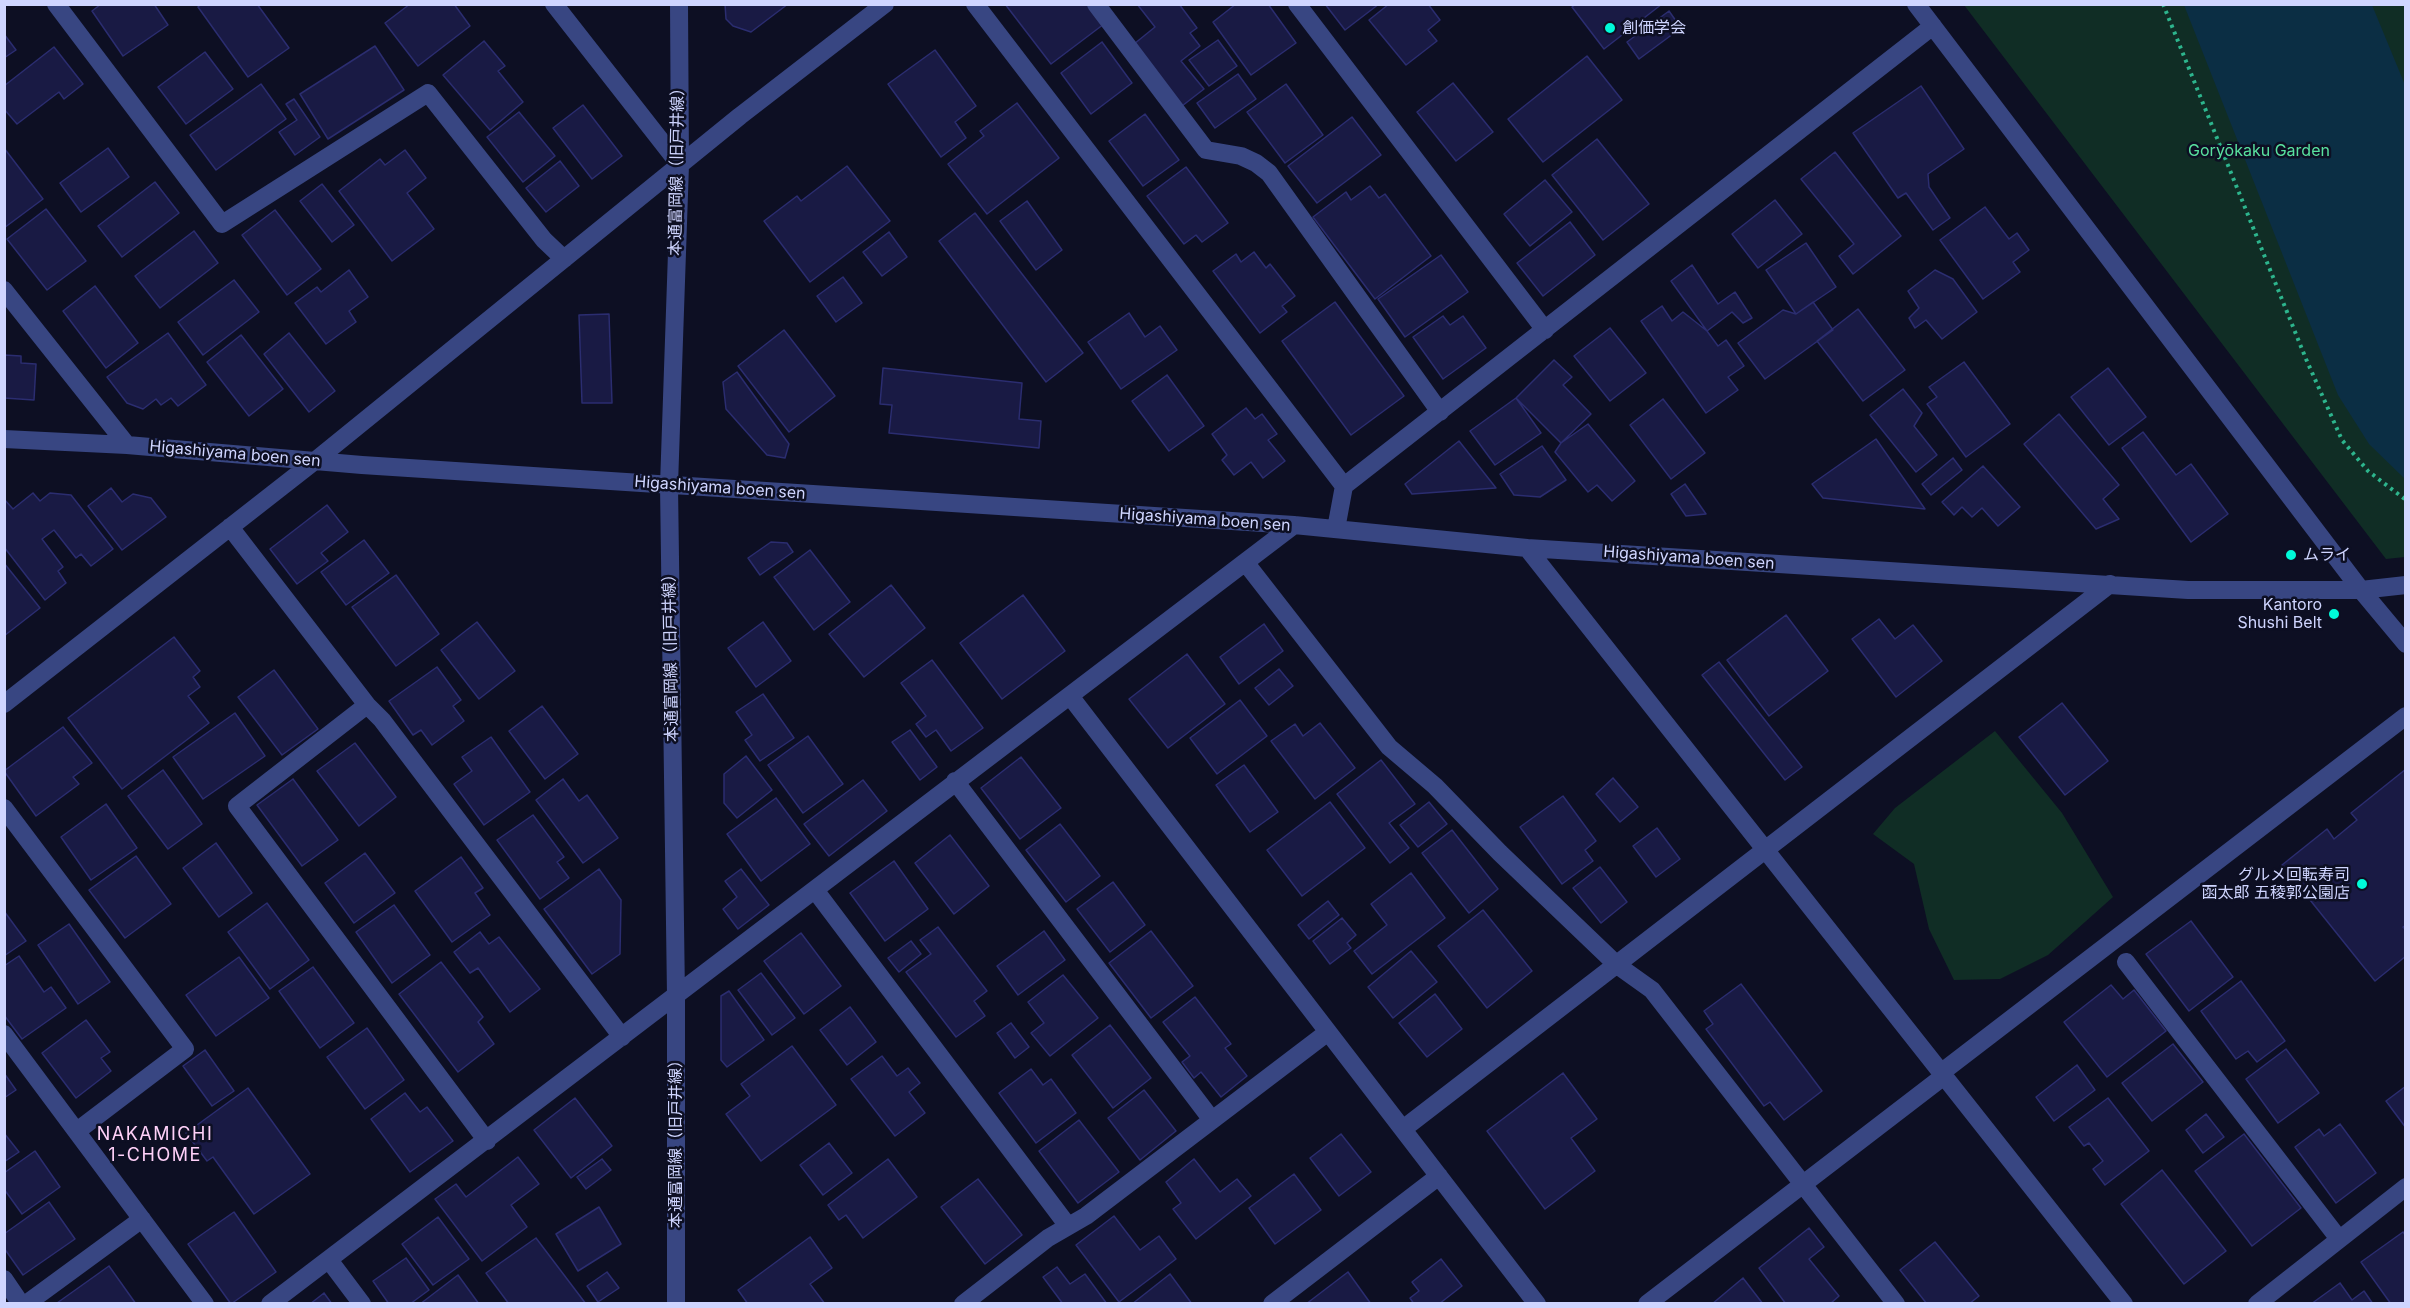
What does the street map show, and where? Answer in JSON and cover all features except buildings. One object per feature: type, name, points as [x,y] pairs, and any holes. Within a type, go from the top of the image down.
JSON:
[{"type":"street","points":[[56,4],[222,224],[428,93],[544,240],[564,260]]},
{"type":"street","points":[[554,4],[680,165]]},
{"type":"street","name":"本通富岡線（旧戸井線）","points":[[676,1304],[676,996],[669,485],[680,165],[678,4]]},
{"type":"street","points":[[4,704],[316,460],[680,165],[885,4]]},
{"type":"street","points":[[975,4],[1344,486]]},
{"type":"street","points":[[1096,4],[1206,150],[1241,156],[1256,163],[1269,173],[1440,412]]},
{"type":"street","points":[[1297,4],[1545,330]]},
{"type":"street","points":[[1916,4],[2361,590],[2406,644]]},
{"type":"street","points":[[1336,529],[1344,486],[1933,26]]},
{"type":"street","points":[[4,290],[127,445]]},
{"type":"street","name":"Higashiyama boen sen","points":[[4,439],[127,445],[669,485],[1294,525],[1527,548],[2188,590],[2361,590],[2406,585]]},
{"type":"street","points":[[270,1304],[1294,525]]},
{"type":"street","points":[[230,527],[367,705],[382,720],[622,1037]]},
{"type":"street","points":[[1527,548],[2124,1304]]},
{"type":"street","points":[[1245,562],[1389,747],[1435,786],[1500,853],[1617,965],[1652,990],[1801,1185],[1896,1304]]},
{"type":"street","points":[[1404,1129],[2110,584]]},
{"type":"street","points":[[1070,696],[1537,1304]]},
{"type":"street","points":[[367,705],[237,806],[487,1141]]},
{"type":"street","points":[[1647,1304],[2406,716]]},
{"type":"street","points":[[955,781],[1212,1120]]},
{"type":"street","points":[[4,808],[185,1049],[77,1131]]},
{"type":"street","points":[[815,890],[1068,1226]]},
{"type":"street","points":[[2126,962],[2339,1239]]},
{"type":"street","points":[[963,1304],[1068,1226],[1086,1216],[1328,1032]]},
{"type":"street","points":[[4,1034],[205,1304]]},
{"type":"street","points":[[1272,1304],[1439,1176]]},
{"type":"street","points":[[2257,1304],[2406,1187]]},
{"type":"street","points":[[26,1304],[142,1219]]},
{"type":"street","points":[[329,1260],[362,1304]]},
{"type":"street","points":[[4,1279],[21,1304]]},
{"type":"path","points":[[2163,4],[2306,359],[2342,440],[2368,471],[2406,500]]},
{"type":"green space","name":"Goryōkaku Garden","points":[[1964,5],[2405,5],[2405,557],[2386,559]]},
{"type":"green space","points":[[1995,731],[2062,813],[2113,897],[2048,955],[2000,979],[1954,980],[1929,929],[1914,864],[1873,834],[1895,808]]},
{"type":"water","points":[[2184,5],[2372,5],[2405,85],[2405,479],[2369,444],[2338,395]]},
{"type":"place","name":"創価学会","points":[[1610,28]]},
{"type":"place","name":"ムライ","points":[[2291,555]]},
{"type":"place","name":"Kantoro Shushi Belt","points":[[2334,614]]},
{"type":"place","name":"グルメ回転寿司 函太郎 五稜郭公園店","points":[[2362,884]]},
{"type":"district","name":"NAKAMICHI 1-CHOME","points":[[155,1145]]}]
